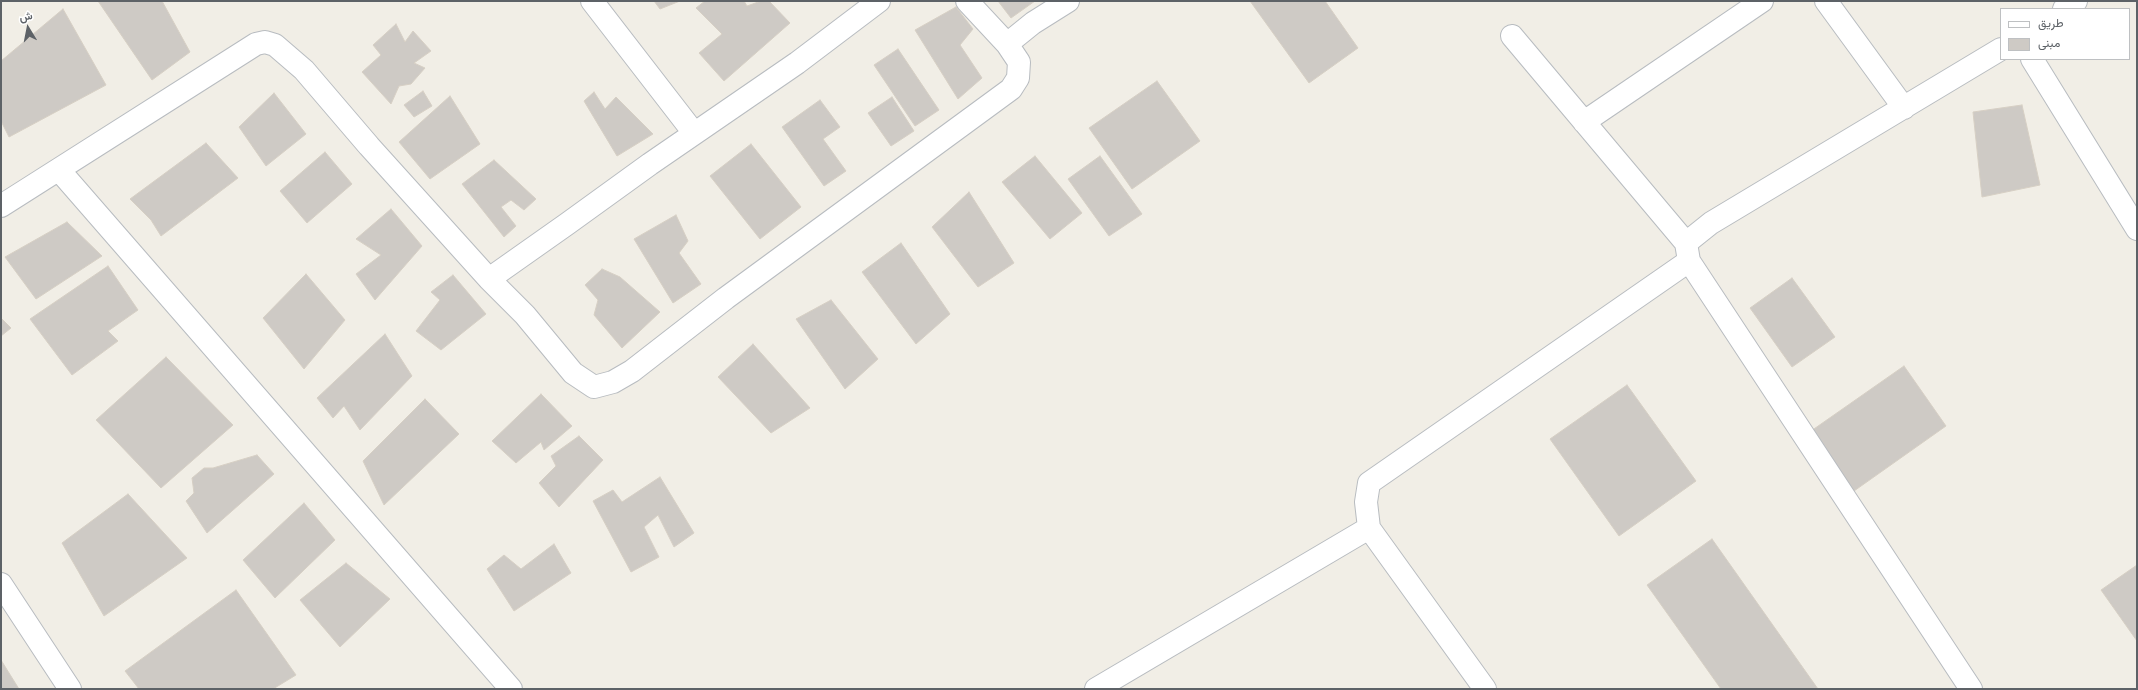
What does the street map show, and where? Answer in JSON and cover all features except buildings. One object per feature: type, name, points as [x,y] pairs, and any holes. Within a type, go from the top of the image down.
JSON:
[{"type":"street","points":[[592,1],[694,133]]},
{"type":"street","points":[[489,279],[694,133],[797,62],[879,1]]},
{"type":"street","points":[[1,206],[256,44],[265,42],[275,45],[304,70],[368,146],[489,279],[525,315],[573,374],[594,387],[613,382],[632,371],[726,298],[1011,89],[1018,78],[1019,62],[1007,44],[967,1]]},
{"type":"street","points":[[1007,44],[1033,23],[1068,1]]},
{"type":"street","points":[[1584,122],[1762,1]]},
{"type":"street","points":[[1826,1],[1904,108]]},
{"type":"street","points":[[2066,8],[2076,1]]},
{"type":"street","points":[[1512,36],[1584,122],[1688,252],[1971,689]]},
{"type":"street","points":[[1485,689],[1369,528],[1366,502],[1369,483],[1688,252],[1700,230],[1810,162],[2000,51]]},
{"type":"street","points":[[2033,60],[2137,229]]},
{"type":"street","points":[[59,170],[511,689]]},
{"type":"street","points":[[1096,689],[1369,528]]},
{"type":"street","points":[[1,584],[70,689]]}]
